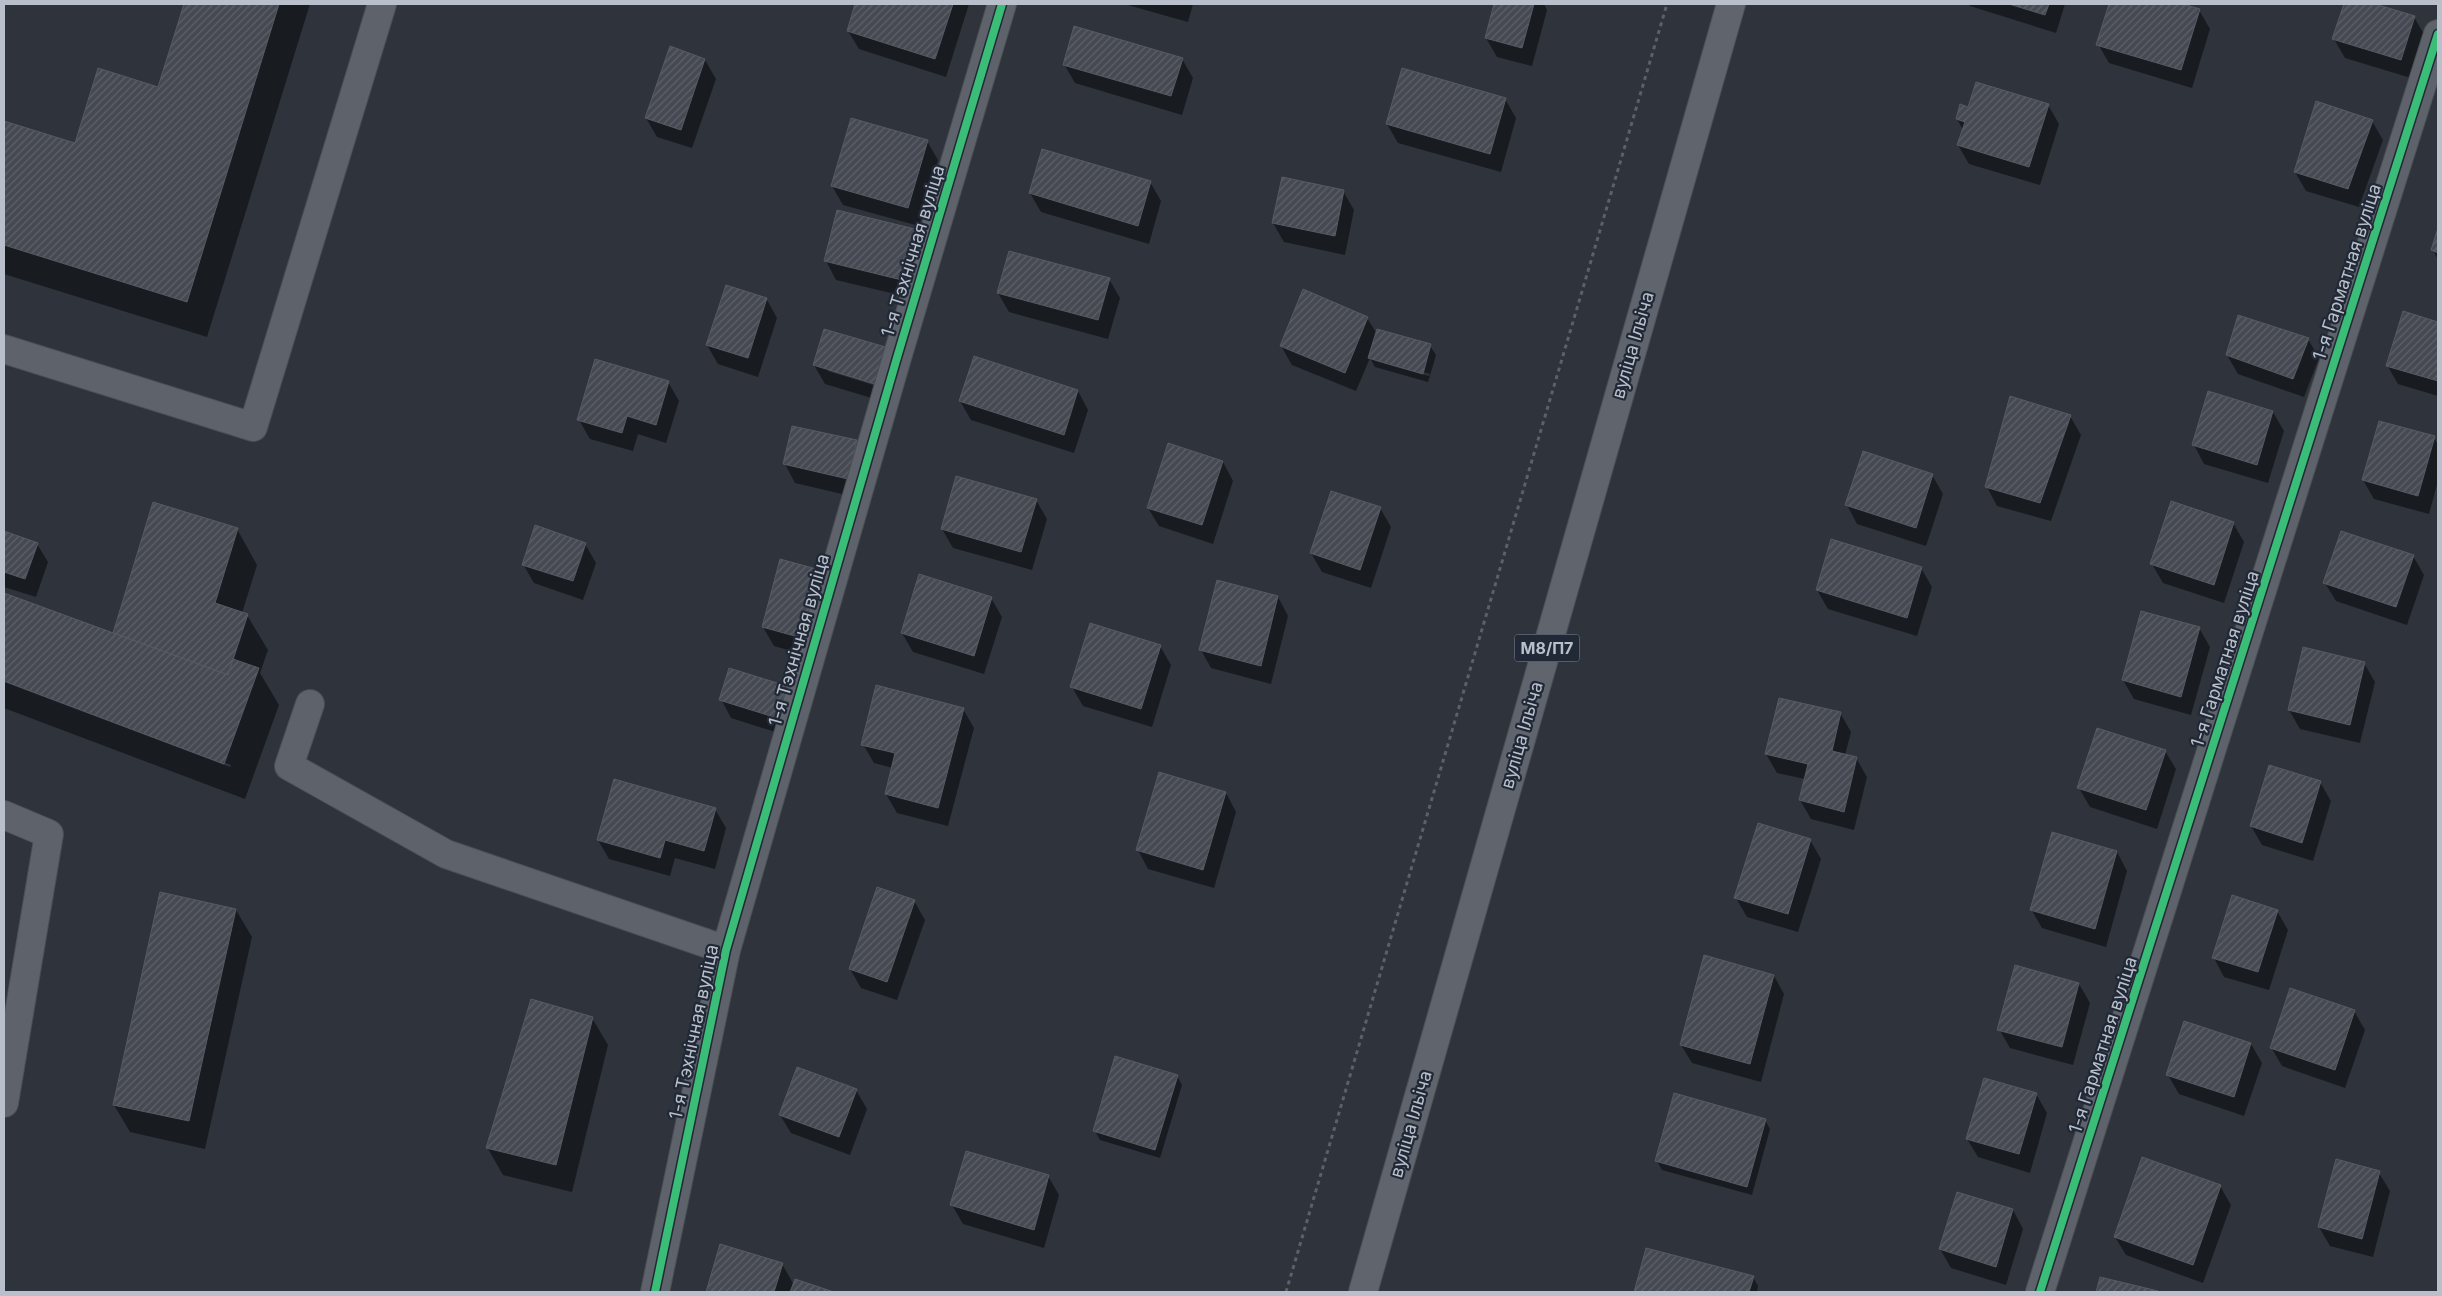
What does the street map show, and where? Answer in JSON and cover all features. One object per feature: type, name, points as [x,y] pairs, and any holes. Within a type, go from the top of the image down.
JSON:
[{"type":"main road","name":"вуліца Ільіча","points":[[1363,1292],[1731,4]]},
{"type":"street","points":[[4,349],[253,427],[382,4]]},
{"type":"street","name":"1-я Тэхнічная вуліца","points":[[655,1292],[726,950],[896,361],[1002,4]]},
{"type":"street","name":"1-я Гарматная вуліца","points":[[2040,1292],[2438,34]]},
{"type":"street","points":[[310,704],[289,766],[446,854],[726,950]]},
{"type":"street","points":[[4,814],[49,834],[4,1103]]},
{"type":"path","points":[[1286,1292],[1666,4]]},
{"type":"building","points":[[184,4],[279,4],[187,302],[4,245],[4,121],[75,143],[98,68],[158,87]]},
{"type":"building","points":[[855,4],[953,4],[935,59],[847,31]]},
{"type":"building","points":[[1494,4],[1534,4],[1522,48],[1485,38]]},
{"type":"building","points":[[2009,4],[2049,4],[2045,15]]},
{"type":"building","points":[[2109,4],[2183,4],[2200,9],[2181,70],[2096,45]]},
{"type":"building","points":[[2344,4],[2375,4],[2415,16],[2401,60],[2332,39]]},
{"type":"building","points":[[1074,26],[1183,58],[1171,96],[1063,65]]},
{"type":"building","points":[[670,46],[705,59],[681,130],[645,118]]},
{"type":"building","points":[[1402,68],[1506,98],[1490,154],[1386,124]]},
{"type":"building","points":[[1976,82],[2049,104],[2029,167],[1957,145],[1965,122],[1956,119],[1960,104],[1968,107]]},
{"type":"building","points":[[2316,101],[2373,120],[2348,189],[2294,172]]},
{"type":"building","points":[[851,118],[928,140],[908,208],[831,186]]},
{"type":"building","points":[[1042,149],[1151,181],[1138,226],[1029,193]]},
{"type":"building","points":[[1282,177],[1344,190],[1335,236],[1272,223]]},
{"type":"building","points":[[837,210],[915,229],[902,280],[824,261]]},
{"type":"building","points":[[2438,228],[2438,253],[2431,250]]},
{"type":"building","points":[[1009,251],[1110,278],[1098,320],[997,293]]},
{"type":"building","points":[[726,285],[767,298],[748,358],[706,345]]},
{"type":"building","points":[[1303,289],[1368,317],[1345,373],[1280,346]]},
{"type":"building","points":[[2403,311],[2438,322],[2438,381],[2386,366]]},
{"type":"building","points":[[2238,315],[2309,338],[2293,379],[2226,355]]},
{"type":"building","points":[[824,329],[889,348],[878,385],[813,365]]},
{"type":"building","points":[[1377,329],[1431,344],[1423,374],[1368,358]]},
{"type":"building","points":[[974,356],[1078,390],[1064,435],[959,401]]},
{"type":"building","points":[[595,359],[669,381],[656,425],[627,416],[622,433],[577,420]]},
{"type":"building","points":[[2208,391],[2273,411],[2257,465],[2192,445]]},
{"type":"building","points":[[2010,396],[2071,415],[2040,503],[1985,487]]},
{"type":"building","points":[[2379,421],[2435,436],[2418,496],[2362,480]]},
{"type":"building","points":[[792,426],[857,440],[848,479],[783,464]]},
{"type":"building","points":[[1168,443],[1223,461],[1202,525],[1147,508]]},
{"type":"building","points":[[1863,451],[1933,474],[1916,528],[1845,505]]},
{"type":"building","points":[[956,476],[1037,499],[1021,552],[941,529]]},
{"type":"building","points":[[1331,491],[1381,507],[1360,570],[1310,553]]},
{"type":"building","points":[[2171,501],[2234,522],[2214,585],[2150,564]]},
{"type":"building","points":[[153,502],[238,528],[215,603],[248,614],[228,675],[113,633]]},
{"type":"building","points":[[535,525],[586,543],[573,581],[522,565]]},
{"type":"building","points":[[4,531],[38,543],[25,579],[4,572]]},
{"type":"building","points":[[2341,531],[2414,555],[2396,607],[2323,583]]},
{"type":"building","points":[[1831,539],[1922,567],[1907,618],[1816,590]]},
{"type":"building","points":[[780,559],[820,570],[802,638],[762,627]]},
{"type":"building","points":[[919,574],[992,597],[974,656],[901,633]]},
{"type":"building","points":[[1217,580],[1278,596],[1261,666],[1199,650]]},
{"type":"building","points":[[4,593],[228,675],[233,659],[259,668],[224,764],[4,681]]},
{"type":"building","points":[[2141,611],[2200,627],[2181,697],[2122,680]]},
{"type":"building","points":[[1090,623],[1161,645],[1141,709],[1070,687]]},
{"type":"building","points":[[2303,647],[2365,662],[2350,725],[2288,710]]},
{"type":"building","points":[[729,668],[787,686],[777,718],[719,700]]},
{"type":"building","points":[[876,685],[964,708],[938,808],[885,794],[895,753],[861,745]]},
{"type":"building","points":[[1779,698],[1841,712],[1832,751],[1857,757],[1844,812],[1799,800],[1808,764],[1765,754]]},
{"type":"building","points":[[2097,728],[2166,750],[2146,810],[2077,788]]},
{"type":"building","points":[[2269,765],[2321,781],[2302,843],[2250,826]]},
{"type":"building","points":[[1159,772],[1226,792],[1203,870],[1136,850]]},
{"type":"building","points":[[614,779],[716,808],[704,851],[665,840],[660,858],[597,840]]},
{"type":"building","points":[[1758,823],[1811,839],[1788,914],[1734,898]]},
{"type":"building","points":[[2052,832],[2117,851],[2095,929],[2030,910]]},
{"type":"building","points":[[877,887],[915,900],[887,982],[849,969]]},
{"type":"building","points":[[160,892],[236,909],[189,1121],[113,1105]]},
{"type":"building","points":[[2232,895],[2278,910],[2258,972],[2212,958]]},
{"type":"building","points":[[1704,955],[1774,975],[1750,1064],[1680,1045]]},
{"type":"building","points":[[2015,965],[2079,983],[2062,1047],[1997,1030]]},
{"type":"building","points":[[2290,988],[2355,1010],[2335,1070],[2270,1048]]},
{"type":"building","points":[[531,999],[593,1017],[556,1165],[486,1148]]},
{"type":"building","points":[[2184,1021],[2251,1043],[2234,1097],[2166,1075]]},
{"type":"building","points":[[1115,1056],[1178,1075],[1155,1150],[1093,1131]]},
{"type":"building","points":[[797,1067],[857,1089],[839,1137],[779,1115]]},
{"type":"building","points":[[1984,1078],[2037,1093],[2019,1154],[1966,1139]]},
{"type":"building","points":[[1674,1093],[1766,1119],[1747,1187],[1655,1161]]},
{"type":"building","points":[[966,1151],[1049,1175],[1034,1230],[950,1205]]},
{"type":"building","points":[[2142,1157],[2221,1185],[2193,1265],[2114,1237]]},
{"type":"building","points":[[2336,1159],[2380,1171],[2362,1239],[2318,1227]]},
{"type":"building","points":[[1957,1192],[2013,1209],[1996,1267],[1939,1249]]},
{"type":"building","points":[[720,1244],[783,1263],[774,1292],[706,1292]]},
{"type":"building","points":[[1646,1248],[1754,1276],[1749,1292],[1634,1292]]},
{"type":"building","points":[[2100,1277],[2158,1291],[2096,1292]]},
{"type":"building","points":[[795,1279],[834,1292],[790,1292]]},
{"type":"cycle path","points":[[655,1292],[726,950],[896,361],[1002,4]]},
{"type":"cycle path","points":[[2040,1292],[2438,34]]}]
